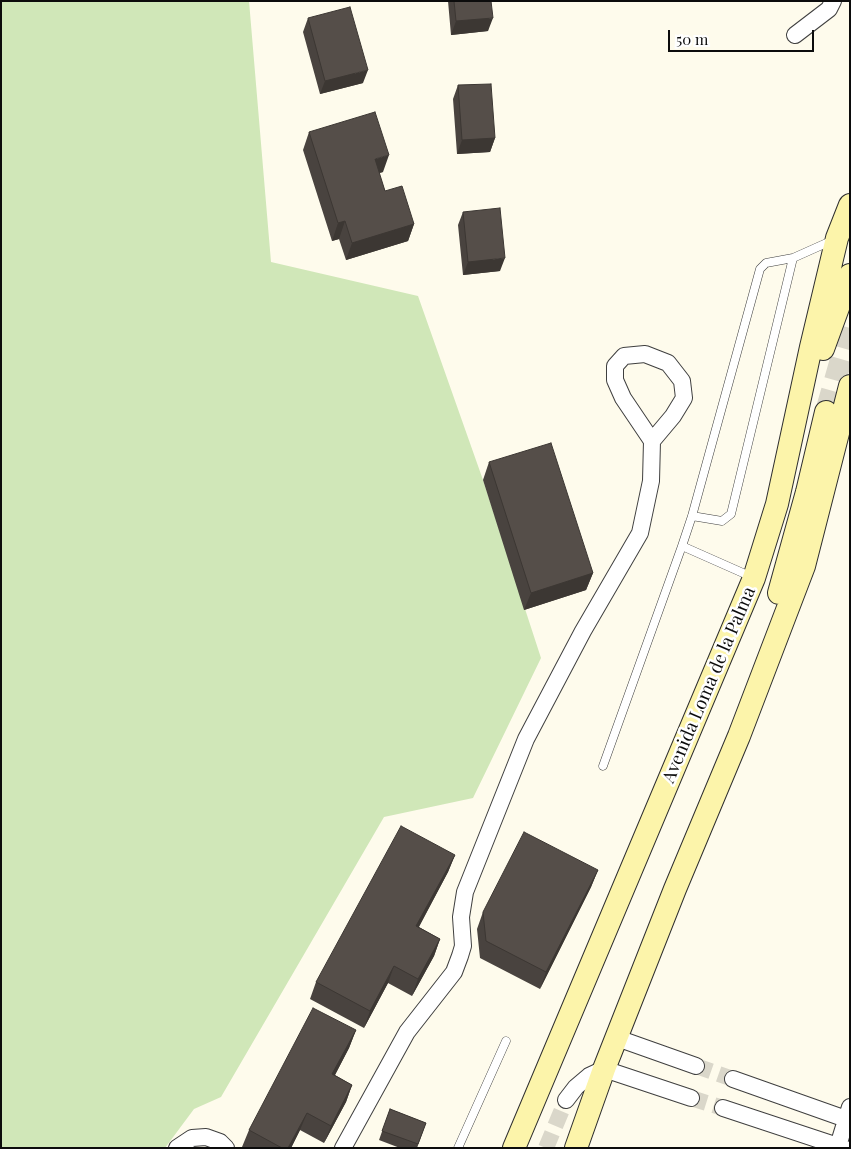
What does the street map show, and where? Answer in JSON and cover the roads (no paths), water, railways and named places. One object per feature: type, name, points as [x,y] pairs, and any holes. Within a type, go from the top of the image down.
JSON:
[{"type":"main road","name":"Avenida Loma de la Palma","points":[[514,1148],[754,578],[777,504],[837,238],[850,205]]},
{"type":"main road","points":[[801,392],[823,349],[850,275]]},
{"type":"main road","points":[[576,1148],[604,1069],[739,736],[804,566],[850,386]]},
{"type":"main road","points":[[739,736],[807,492],[826,412]]},
{"type":"street","points":[[795,35],[829,9],[833,1]]},
{"type":"street","points":[[343,1148],[407,1032],[454,972],[463,946],[461,917],[465,892],[526,739],[583,632],[640,533],[651,481],[652,442],[623,398],[615,380],[614,366],[624,356],[645,354],[668,363],[682,381],[684,398],[673,416],[652,442]]},
{"type":"street","points":[[617,1038],[696,1066]]},
{"type":"street","points":[[566,1100],[576,1087],[589,1076],[604,1069],[691,1098]]},
{"type":"street","points":[[723,1108],[841,1147],[848,1113],[733,1080]]},
{"type":"street","points":[[177,1148],[192,1138],[206,1137],[220,1142],[226,1148]]},
{"type":"lane","points":[[603,766],[692,516],[760,269],[766,263],[793,258],[837,238]]},
{"type":"lane","points":[[692,516],[722,521],[731,514],[793,258]]},
{"type":"lane","points":[[682,546],[754,578]]},
{"type":"lane","points":[[458,1148],[506,1041]]},
{"type":"tunnel","points":[[826,412],[850,328]]},
{"type":"tunnel","points":[[696,1066],[733,1079]]},
{"type":"tunnel","points":[[691,1098],[723,1108]]},
{"type":"tunnel","points":[[546,1148],[566,1100]]}]
